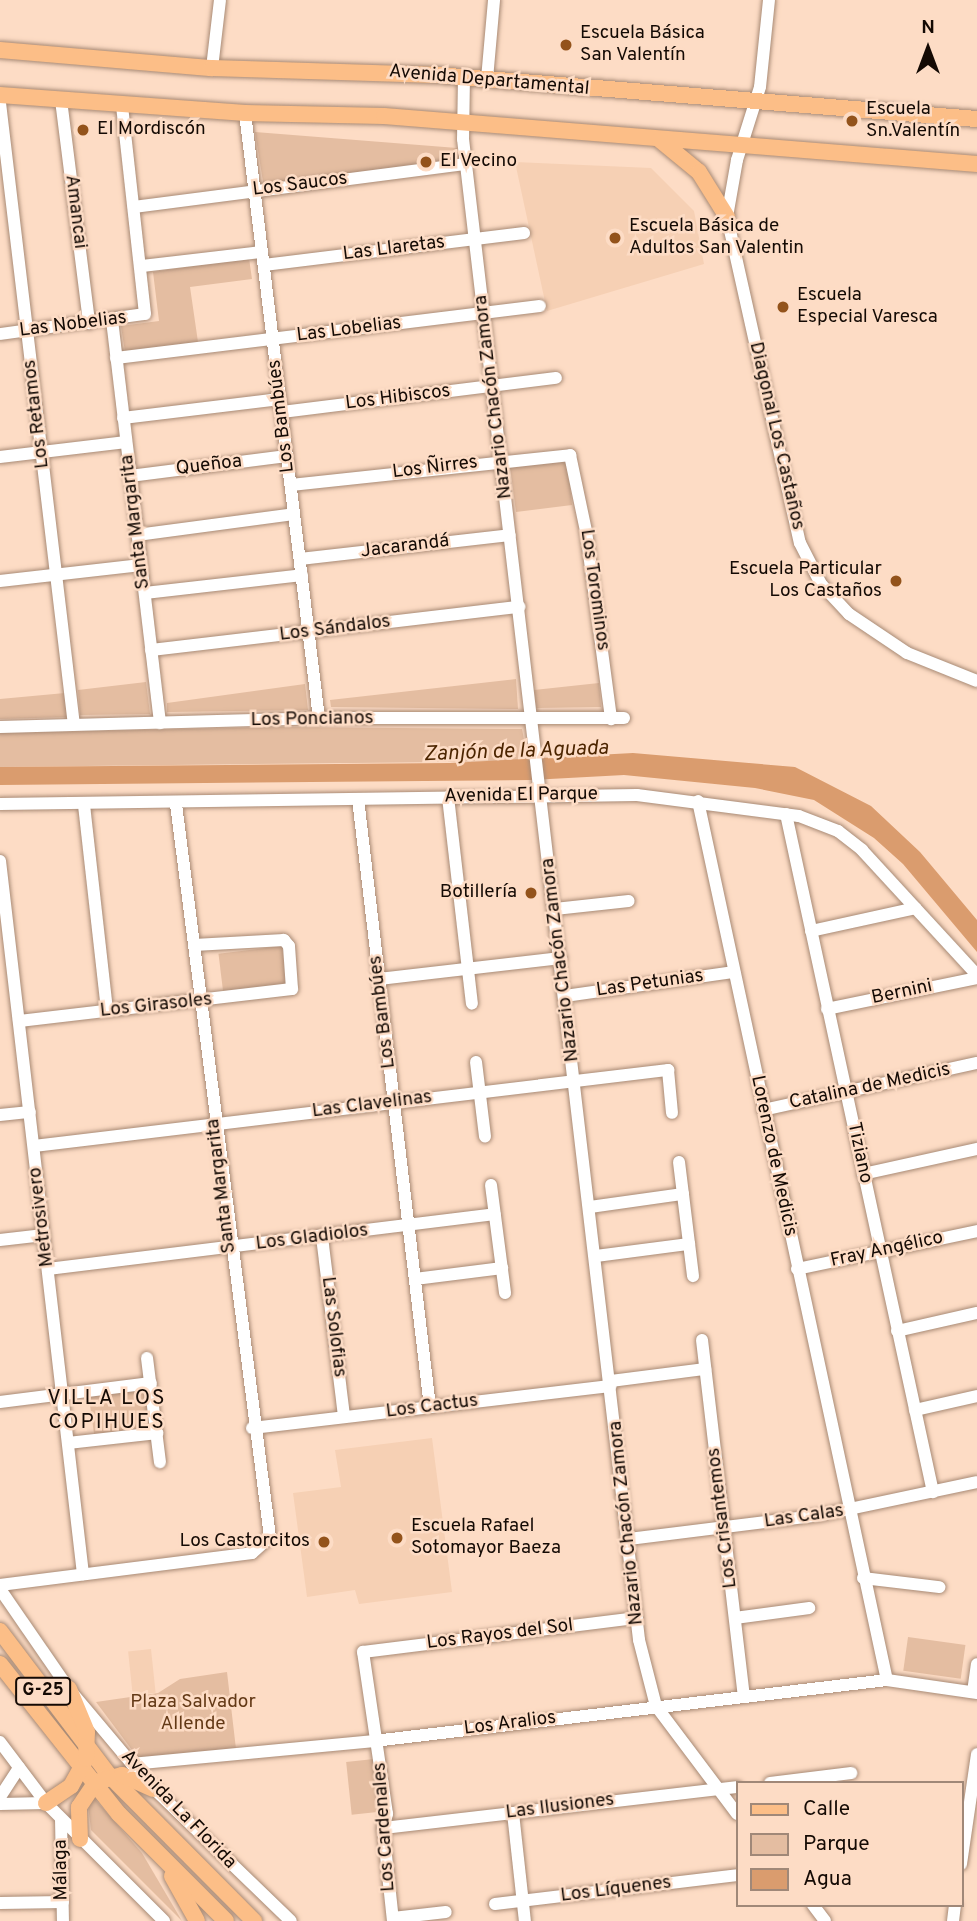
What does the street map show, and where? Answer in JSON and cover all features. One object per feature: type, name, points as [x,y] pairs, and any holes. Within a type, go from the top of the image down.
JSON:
[{"type":"main road","name":"Avenida Departamental","points":[[0,50],[212,68],[487,79],[977,119]]},
{"type":"main road","points":[[0,95],[246,113],[461,122],[977,164]]},
{"type":"main road","points":[[658,139],[699,172],[727,217]]},
{"type":"main road","name":"Avenida La Florida","points":[[0,1631],[109,1775],[254,1921]]},
{"type":"main road","name":"G-25","points":[[0,1664],[93,1784],[163,1862],[226,1921]]},
{"type":"main road","points":[[47,1803],[66,1791],[82,1771],[88,1749],[85,1727],[69,1689]]},
{"type":"main road","points":[[80,1839],[79,1807],[93,1784],[109,1775],[130,1777],[153,1789]]},
{"type":"main road","points":[[163,1862],[197,1921]]},
{"type":"street","points":[[212,68],[220,0]]},
{"type":"street","points":[[487,79],[494,0]]},
{"type":"street","name":"Diagonal Los Castaños","points":[[769,0],[754,102],[741,146],[727,217],[797,530],[812,570],[839,605],[869,630],[924,662],[977,681]]},
{"type":"street","name":"Nazario Chacón Zamora","points":[[464,78],[461,122],[646,1676],[656,1706],[736,1813]]},
{"type":"street","name":"Amancai","points":[[61,100],[89,323]]},
{"type":"street","name":"Los Retamos","points":[[0,103],[74,724]]},
{"type":"street","points":[[122,105],[142,267]]},
{"type":"street","name":"Los Bambúes","points":[[246,113],[319,718]]},
{"type":"street","name":"Los Saucos","points":[[134,207],[466,163]]},
{"type":"street","name":"Las Llaretas","points":[[142,267],[524,233]]},
{"type":"street","name":"Las Nobelias","points":[[0,334],[145,314],[142,267]]},
{"type":"street","name":"Las Lobelias","points":[[116,358],[540,306]]},
{"type":"street","name":"Santa Margarita","points":[[112,320],[160,723]]},
{"type":"street","name":"Los Hibiscos","points":[[123,418],[281,406],[556,378]]},
{"type":"street","points":[[0,457],[126,442]]},
{"type":"street","name":"Los Ñirres","points":[[291,485],[567,453],[575,462]]},
{"type":"street","name":"Queñoa","points":[[130,476],[287,456]]},
{"type":"street","name":"Los Torominos","points":[[575,462],[618,719]]},
{"type":"street","points":[[137,535],[295,514]]},
{"type":"street","name":"Jacarandá","points":[[300,559],[510,535]]},
{"type":"street","points":[[0,581],[141,565]]},
{"type":"street","points":[[145,593],[302,575]]},
{"type":"street","name":"Los Sándalos","points":[[151,650],[519,607]]},
{"type":"street","name":"Los Poncianos","points":[[0,727],[319,718],[618,719]]},
{"type":"street","name":"Avenida El Parque","points":[[0,804],[176,804],[448,797],[541,791],[638,795],[786,814],[813,820],[851,840],[977,976]]},
{"type":"street","points":[[448,797],[472,1004]]},
{"type":"street","name":"Los Bambúes","points":[[358,799],[430,1407]]},
{"type":"street","name":"Lorenzo de Medicis","points":[[698,801],[887,1680]]},
{"type":"street","name":"Santa Margarita","points":[[83,1574],[247,1554],[262,1549],[270,1537],[252,1428],[176,804]]},
{"type":"street","points":[[83,805],[107,1011]]},
{"type":"street","name":"Tiziano","points":[[786,814],[933,1492]]},
{"type":"street","name":"Metrosivero","points":[[0,861],[83,1574]]},
{"type":"street","points":[[555,909],[629,901]]},
{"type":"street","points":[[811,931],[916,908]]},
{"type":"street","name":"Los Girasoles","points":[[19,1021],[292,989],[289,946],[284,940],[194,945]]},
{"type":"street","points":[[379,979],[561,958]]},
{"type":"street","name":"Las Petunias","points":[[565,996],[734,972]]},
{"type":"street","name":"Bernini","points":[[827,1009],[977,976]]},
{"type":"street","points":[[476,1062],[485,1136]]},
{"type":"street","name":"Catalina de Medicis","points":[[764,1110],[977,1063]]},
{"type":"street","name":"Las Clavelinas","points":[[34,1146],[668,1070],[672,1113]]},
{"type":"street","points":[[0,1115],[30,1112]]},
{"type":"street","points":[[863,1174],[977,1149]]},
{"type":"street","points":[[679,1162],[693,1276]]},
{"type":"street","points":[[491,1185],[505,1293]]},
{"type":"street","points":[[590,1207],[683,1194]]},
{"type":"street","points":[[408,1226],[495,1214]]},
{"type":"street","name":"Los Gladiolos","points":[[48,1269],[408,1226]]},
{"type":"street","name":"Fray Angélico","points":[[797,1269],[977,1231]]},
{"type":"street","points":[[0,1240],[44,1235]]},
{"type":"street","name":"Las Solofias","points":[[322,1237],[344,1417]]},
{"type":"street","points":[[596,1256],[689,1244]]},
{"type":"street","points":[[415,1279],[502,1268]]},
{"type":"street","points":[[898,1331],[977,1313]]},
{"type":"street","name":"Los Crisantemos","points":[[702,1340],[744,1696]]},
{"type":"street","points":[[147,1358],[160,1462]]},
{"type":"street","name":"Los Cactus","points":[[252,1428],[430,1407],[705,1369]]},
{"type":"street","points":[[0,1402],[150,1383]]},
{"type":"street","points":[[915,1410],[977,1396]]},
{"type":"street","points":[[68,1443],[157,1433]]},
{"type":"street","name":"Las Calas","points":[[629,1539],[849,1510],[977,1482]]},
{"type":"street","points":[[0,1587],[83,1574]]},
{"type":"street","points":[[863,1578],[939,1587]]},
{"type":"street","name":"Avenida La Florida","points":[[0,1587],[69,1689],[153,1789],[290,1921]]},
{"type":"street","points":[[735,1618],[809,1608]]},
{"type":"street","name":"Los Rayos del Sol","points":[[363,1652],[637,1618]]},
{"type":"street","name":"Los Cardenales","points":[[363,1652],[374,1741],[379,1750],[387,1814],[383,1828],[393,1920]]},
{"type":"street","points":[[975,1692],[977,1664]]},
{"type":"street","name":"Los Aralios","points":[[132,1764],[374,1741],[887,1680],[975,1692]]},
{"type":"street","points":[[0,1742],[61,1819],[164,1921]]},
{"type":"street","points":[[963,1849],[977,1754]]},
{"type":"street","points":[[0,1797],[19,1768]]},
{"type":"street","points":[[786,1781],[851,1773]]},
{"type":"street","name":"Las Ilusiones","points":[[383,1828],[736,1787]]},
{"type":"street","points":[[0,1804],[47,1803]]},
{"type":"street","points":[[513,1813],[525,1921]]},
{"type":"street","name":"Málaga","points":[[61,1819],[63,1921]]},
{"type":"street","name":"Los Líquenes","points":[[495,1904],[736,1875]]},
{"type":"street","points":[[0,1903],[63,1902]]},
{"type":"street","points":[[393,1920],[446,1912]]},
{"type":"shaded area","name":"Escuela Básica de Adultos San Valentin","points":[[515,162],[651,168],[694,211],[704,264],[547,311]]},
{"type":"shaded area","name":"Escuela Rafael Sotomayor Baeza","points":[[432,1438],[452,1592],[359,1604],[355,1590],[307,1597],[293,1493],[341,1487],[335,1450]]},
{"type":"shaded area","points":[[151,1649],[156,1693],[133,1695],[128,1651]]},
{"type":"green space","points":[[255,132],[457,148],[459,160],[264,188]]},
{"type":"green space","points":[[249,258],[252,279],[190,287],[198,342],[125,352],[121,326],[159,321],[153,272]]},
{"type":"green space","points":[[560,460],[568,465],[572,505],[516,512],[510,466]]},
{"type":"green space","points":[[516,679],[518,709],[331,707],[330,700]]},
{"type":"green space","points":[[146,682],[150,714],[80,715],[78,690]]},
{"type":"green space","points":[[599,683],[601,707],[536,708],[534,690]]},
{"type":"green space","points":[[305,684],[308,710],[167,712],[167,703]]},
{"type":"green space","points":[[65,693],[67,717],[0,719],[0,699]]},
{"type":"green space","points":[[284,727],[522,729],[528,761],[0,767],[0,733]]},
{"type":"green space","points":[[282,946],[287,988],[224,995],[218,954]]},
{"type":"green space","points":[[144,1387],[150,1431],[95,1438],[89,1395]]},
{"type":"green space","points":[[908,1637],[965,1645],[961,1679],[903,1671]]},
{"type":"green space","name":"Plaza Salvador Allende","points":[[227,1672],[236,1749],[138,1758],[96,1702],[158,1693],[180,1679]]},
{"type":"green space","points":[[374,1759],[380,1812],[352,1815],[346,1762]]},
{"type":"green space","points":[[93,1797],[142,1853],[182,1921],[91,1830],[88,1805]]},
{"type":"water","points":[[633,753],[795,767],[871,806],[920,852],[977,920],[977,952],[903,864],[874,838],[814,800],[755,788],[624,775],[531,780],[0,785],[0,767],[450,763]]},
{"type":"place","name":"Escuela Básica San Valentín","points":[[566,45]]},
{"type":"place","name":"Escuela Sn.Valentín","points":[[852,121]]},
{"type":"place","name":"El Mordiscón","points":[[83,130]]},
{"type":"place","name":"El Vecino","points":[[426,162]]},
{"type":"place","name":"Escuela Básica de Adultos San Valentin","points":[[615,238]]},
{"type":"place","name":"Escuela Especial Varesca","points":[[783,307]]},
{"type":"place","name":"Escuela Particular Los Castaños","points":[[896,581]]},
{"type":"place","name":"Botillería","points":[[531,893]]},
{"type":"place","name":"Escuela Rafael Sotomayor Baeza","points":[[397,1538]]},
{"type":"place","name":"Los Castorcitos","points":[[324,1542]]},
{"type":"district","name":"VILLA LOS COPIHUES","points":[[107,1411]]},
{"type":"water label","name":"Zanjón de la Aguada","points":[[516,752]]}]
